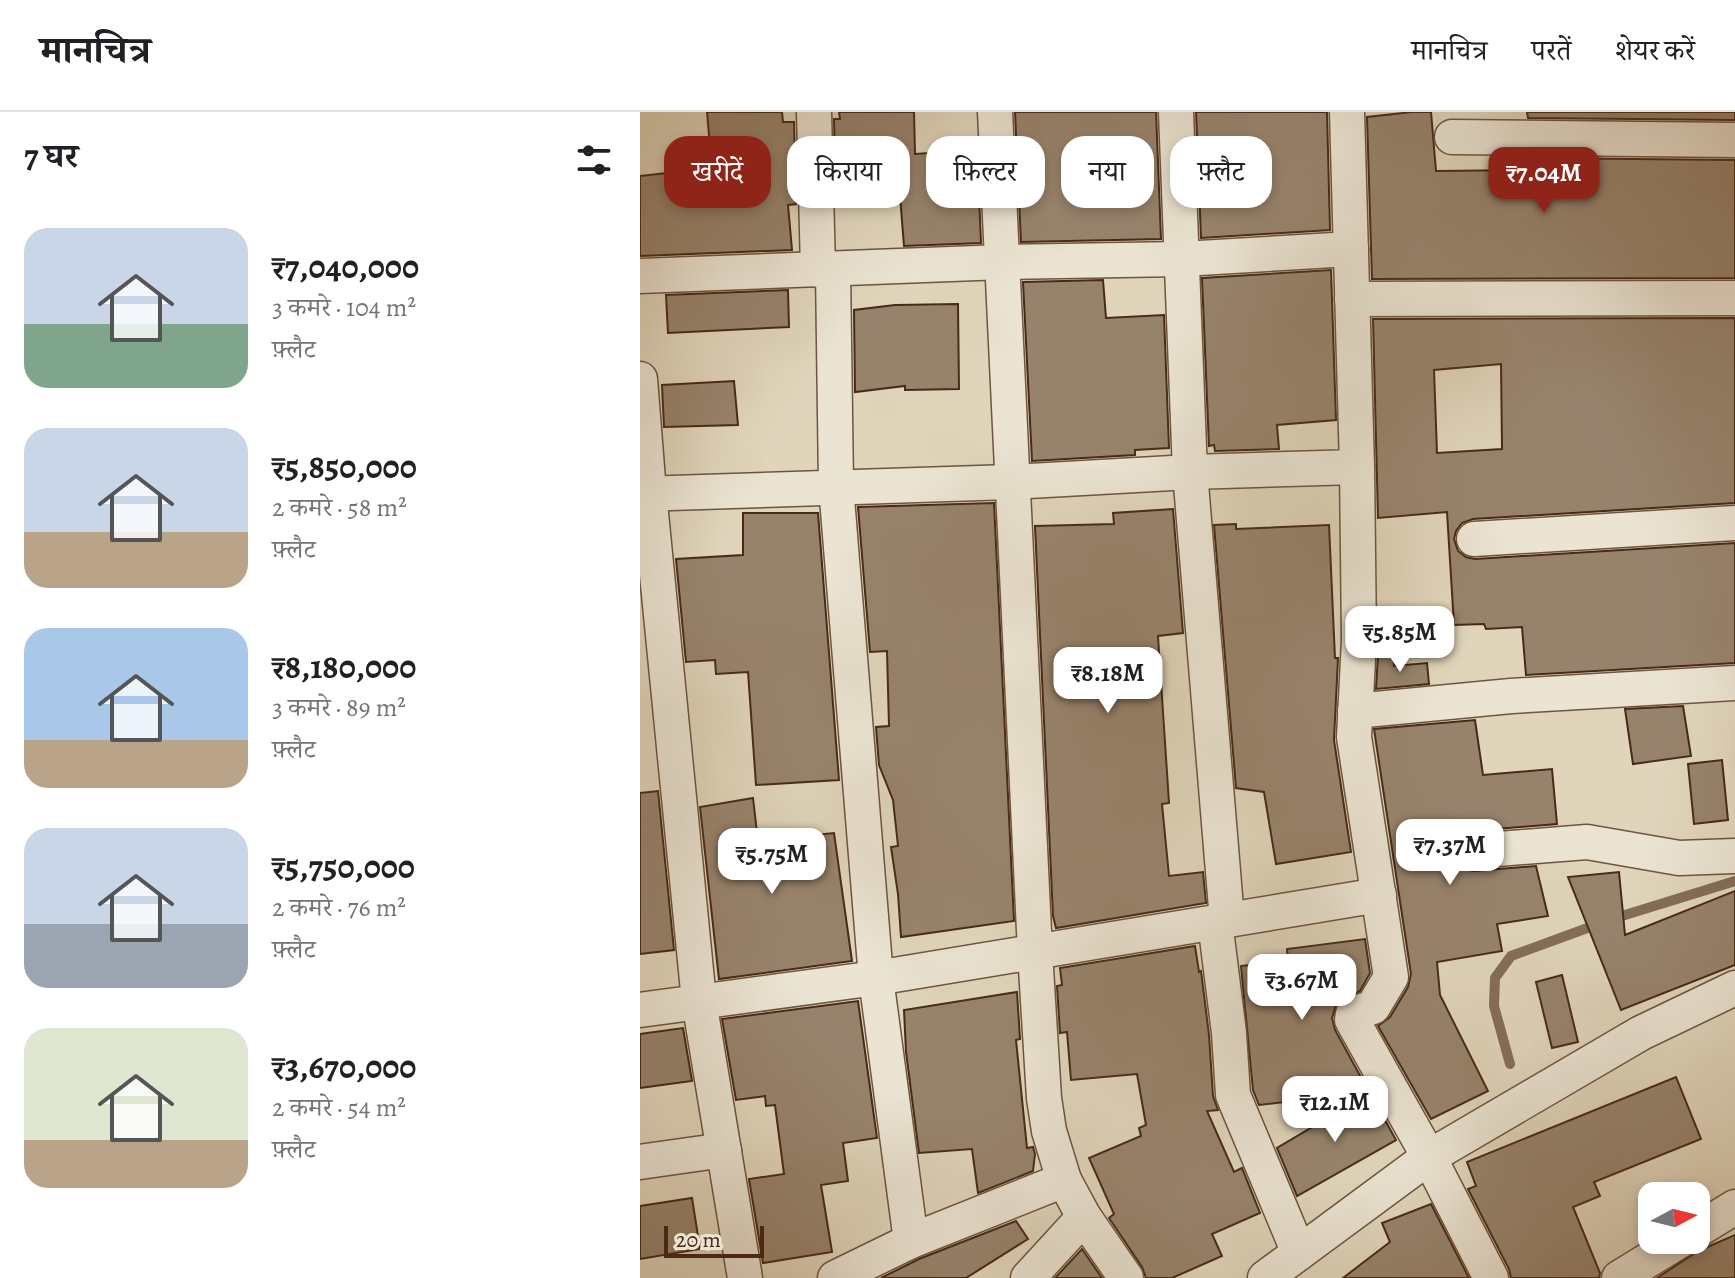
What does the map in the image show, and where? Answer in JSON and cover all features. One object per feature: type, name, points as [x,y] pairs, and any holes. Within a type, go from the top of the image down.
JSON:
[{"type":"street","points":[[814,112],[836,486],[876,978],[911,1241]]},
{"type":"street","points":[[995,112],[1044,1098],[1049,1131],[1064,1180],[1084,1217],[1126,1278]]},
{"type":"street","points":[[1176,112],[1190,472],[1233,1095],[1299,1253]]},
{"type":"street","points":[[1347,112],[1359,640],[1354,737],[1391,977],[1373,1007],[1353,1014],[1352,1020],[1429,1157],[1491,1278]]},
{"type":"street","points":[[1452,137],[1735,140]]},
{"type":"street","points":[[640,276],[1003,262],[1182,259],[1351,249]]},
{"type":"street","points":[[1352,299],[1735,298]]},
{"type":"street","points":[[640,379],[644,494],[699,1001],[745,1278]]},
{"type":"street","points":[[644,494],[1357,467]]},
{"type":"street","points":[[1474,539],[1735,523]]},
{"type":"street","points":[[1355,711],[1511,696],[1735,683]]},
{"type":"street","points":[[1473,851],[1587,842],[1679,858],[1735,856]]},
{"type":"street","points":[[640,1010],[876,978],[1379,895]]},
{"type":"street","points":[[1265,1278],[1429,1157],[1641,1033],[1735,988]]},
{"type":"street","points":[[640,1162],[724,1150]]},
{"type":"street","points":[[835,1278],[887,1268],[911,1241],[1064,1180]]},
{"type":"street","points":[[1710,1222],[1735,1207]]},
{"type":"street","points":[[1028,1278],[1084,1217]]},
{"type":"street","points":[[1619,1278],[1658,1254]]},
{"type":"building","points":[[707,112],[782,112],[783,122],[794,122],[794,136],[787,136],[787,208],[792,250],[640,256],[640,176],[664,173],[664,208],[771,208],[771,136],[709,136]]},
{"type":"building","points":[[839,112],[914,112],[915,154],[926,153],[926,208],[979,208],[981,243],[904,246],[901,208],[910,208],[910,136],[834,136],[834,119],[840,119]]},
{"type":"building","points":[[1015,112],[1156,112],[1161,239],[1021,242],[1019,208],[1045,208],[1045,136],[1016,136]]},
{"type":"building","points":[[1196,112],[1327,112],[1330,230],[1201,238],[1200,208],[1272,208],[1272,136],[1197,136]]},
{"type":"building","points":[[1431,112],[1436,171],[1533,170],[1532,158],[1735,160],[1735,278],[1372,279],[1367,117]]},
{"type":"building","points":[[1527,112],[1735,112],[1735,120],[1528,118]]},
{"type":"building","points":[[1331,270],[1336,420],[1277,425],[1279,449],[1215,451],[1214,445],[1209,446],[1202,278]]},
{"type":"building","points":[[1103,280],[1106,318],[1164,315],[1169,448],[1135,450],[1135,455],[1032,461],[1023,282]]},
{"type":"building","points":[[788,290],[789,327],[668,333],[666,295]]},
{"type":"building","points":[[958,304],[959,389],[905,390],[905,386],[855,392],[854,310],[895,305]]},
{"type":"building","points":[[1735,318],[1735,503],[1473,519],[1462,523],[1454,539],[1458,551],[1475,559],[1735,543],[1735,663],[1526,675],[1522,627],[1486,629],[1484,624],[1454,625],[1447,512],[1378,518],[1373,319]],"holes":[[[1501,364],[1502,449],[1437,453],[1434,370]]]},
{"type":"building","points":[[734,381],[738,425],[664,427],[662,385]]},
{"type":"building","points":[[994,503],[1014,921],[901,937],[891,847],[898,846],[893,800],[879,765],[876,727],[889,726],[887,651],[870,652],[858,507]]},
{"type":"building","points":[[1173,509],[1183,633],[1158,636],[1169,803],[1162,804],[1169,876],[1203,872],[1206,903],[1056,928],[1035,526],[1114,524],[1113,513]]},
{"type":"building","points":[[743,513],[818,513],[839,780],[756,785],[748,672],[716,674],[715,660],[686,662],[676,559],[743,555]]},
{"type":"building","points":[[1236,524],[1236,529],[1329,525],[1335,658],[1338,658],[1334,740],[1351,852],[1276,864],[1264,792],[1236,788],[1214,525]]},
{"type":"building","points":[[1394,654],[1394,666],[1427,663],[1429,684],[1376,689],[1378,655]]},
{"type":"building","points":[[1683,706],[1691,756],[1633,764],[1625,709]]},
{"type":"building","points":[[1475,720],[1483,775],[1552,769],[1557,824],[1462,834],[1455,843],[1453,853],[1456,862],[1464,869],[1474,871],[1536,866],[1548,916],[1497,924],[1502,951],[1437,962],[1440,995],[1488,1091],[1431,1119],[1378,1026],[1390,1017],[1408,987],[1411,974],[1374,729]]},
{"type":"building","points":[[1722,760],[1728,820],[1694,824],[1688,764]]},
{"type":"building","points":[[658,791],[674,950],[640,954],[640,793]]},
{"type":"building","points":[[753,798],[758,841],[834,833],[852,961],[719,979],[700,807]]},
{"type":"building","points":[[1619,872],[1625,935],[1735,891],[1735,965],[1621,1010],[1568,877]]},
{"type":"building","points":[[1365,939],[1370,973],[1360,991],[1337,1002],[1332,1018],[1335,1030],[1369,1092],[1259,1105],[1253,1090],[1241,966],[1288,960],[1287,949]]},
{"type":"building","points":[[1195,946],[1209,1035],[1213,1096],[1218,1110],[1207,1111],[1234,1172],[1242,1168],[1260,1213],[1212,1234],[1222,1256],[1172,1278],[1146,1278],[1109,1218],[1114,1214],[1089,1158],[1141,1136],[1139,1128],[1146,1125],[1137,1074],[1071,1080],[1067,1032],[1060,1033],[1057,986],[1062,985],[1060,968]]},
{"type":"building","points":[[1562,975],[1578,1042],[1552,1048],[1536,982]]},
{"type":"building","points":[[1017,992],[1020,1039],[1016,1040],[1027,1148],[1033,1147],[1035,1154],[1033,1171],[978,1193],[972,1149],[919,1153],[904,1010]]},
{"type":"building","points":[[858,1001],[877,1138],[843,1143],[848,1181],[821,1185],[832,1252],[763,1263],[749,1179],[784,1174],[775,1105],[766,1106],[765,1096],[736,1100],[722,1019]]},
{"type":"building","points":[[683,1028],[692,1081],[640,1088],[640,1034]]},
{"type":"building","points":[[1676,1077],[1701,1139],[1594,1182],[1600,1196],[1573,1207],[1600,1273],[1599,1278],[1511,1278],[1468,1189],[1476,1186],[1467,1162]]},
{"type":"building","points":[[1370,1093],[1396,1140],[1297,1196],[1277,1148]]},
{"type":"building","points":[[692,1198],[700,1249],[640,1259],[640,1206]]},
{"type":"building","points":[[1431,1204],[1469,1278],[1343,1278],[1390,1242],[1382,1223]]},
{"type":"building","points":[[1016,1221],[1028,1239],[966,1278],[881,1278],[919,1259]]},
{"type":"building","points":[[1735,1235],[1735,1278],[1657,1278],[1693,1254],[1710,1254],[1710,1246]]},
{"type":"building","points":[[1082,1249],[1102,1278],[1055,1278]]},
{"type":"waterway","points":[[1510,1064],[1494,1006],[1495,978],[1511,956],[1612,919],[1735,881]]}]
